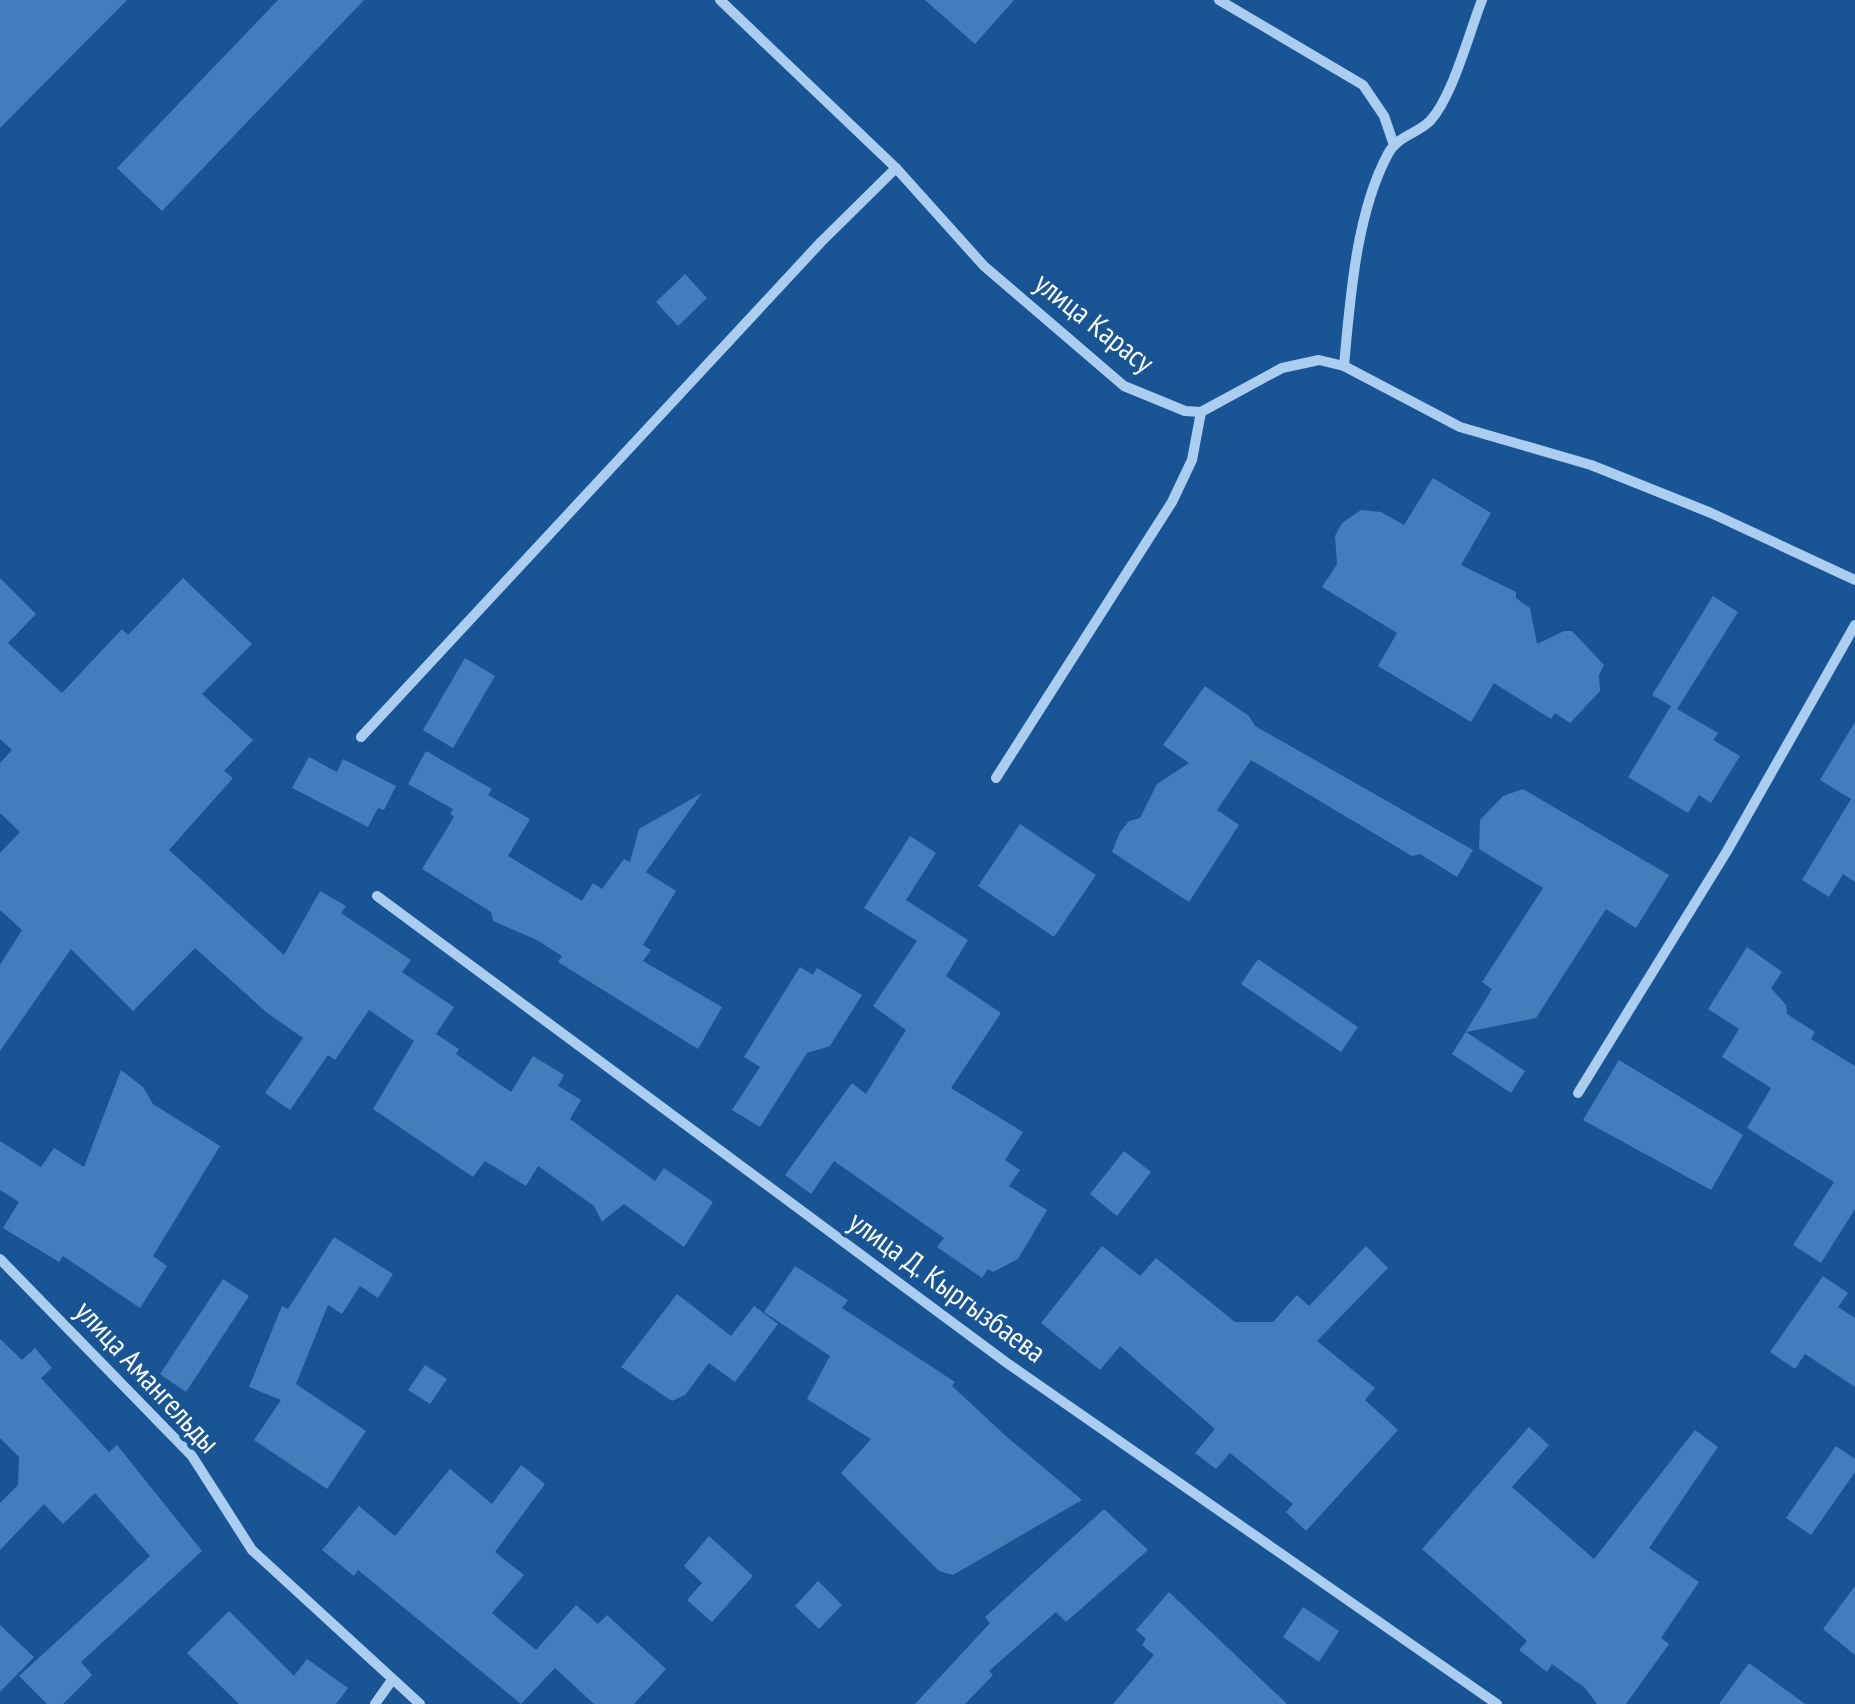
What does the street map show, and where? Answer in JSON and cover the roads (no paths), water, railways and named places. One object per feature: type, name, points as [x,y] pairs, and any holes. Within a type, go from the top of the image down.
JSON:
[{"type":"street","name":"улица Карасу","points":[[720,0],[896,168],[984,266],[1124,386],[1185,412],[1201,412]]},
{"type":"street","points":[[1219,0],[1363,85],[1384,116],[1394,146]]},
{"type":"street","points":[[1344,366],[1350,298],[1364,227],[1388,151],[1429,122],[1444,98],[1482,0]]},
{"type":"street","points":[[361,736],[821,242],[896,168]]},
{"type":"street","points":[[996,778],[1172,502],[1192,460],[1201,412],[1282,368],[1319,360],[1344,366],[1460,426],[1591,465],[1711,513],[1855,580]]},
{"type":"street","points":[[1578,1093],[1727,851],[1855,625]]},
{"type":"street","name":"улица Д. Кыргызбаева","points":[[378,896],[1007,1364],[1498,1704]]},
{"type":"street","name":"улица Амангельды","points":[[0,1259],[192,1456],[252,1550],[420,1704]]},
{"type":"street","points":[[375,1704],[392,1680]]}]
